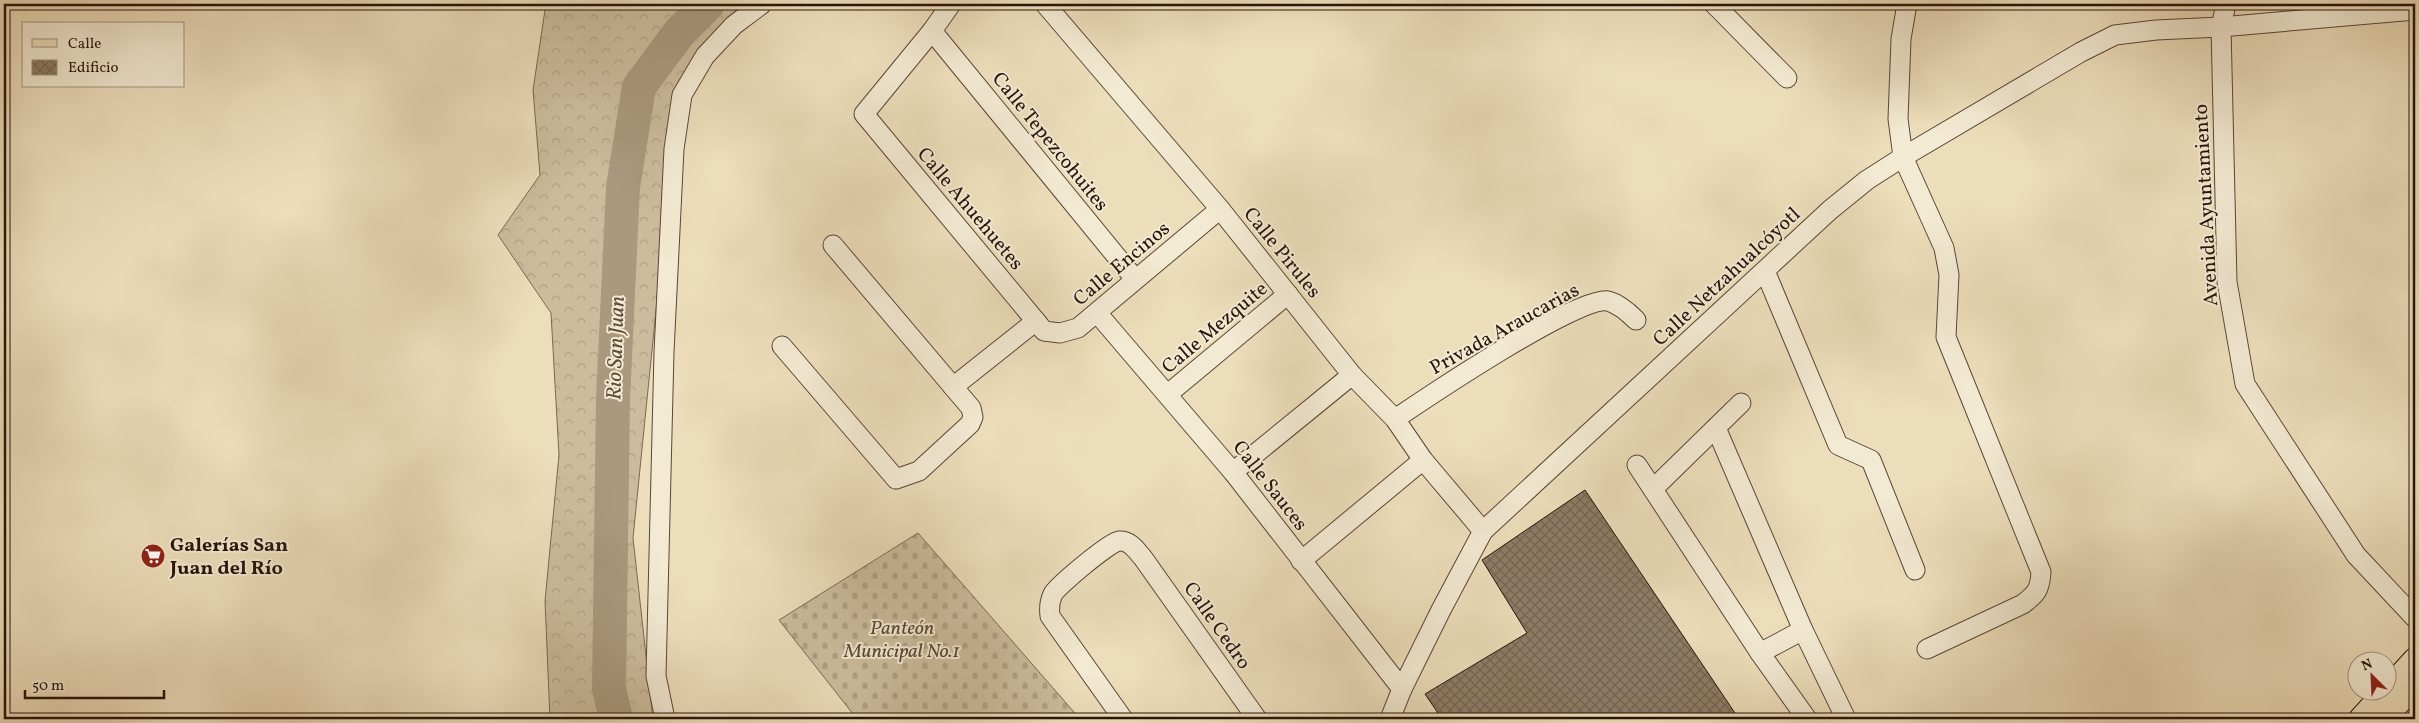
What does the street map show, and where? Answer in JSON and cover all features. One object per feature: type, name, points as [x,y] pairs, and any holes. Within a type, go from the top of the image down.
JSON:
[{"type":"main road","points":[[2361,719],[2415,660]]},
{"type":"main road","points":[[2383,719],[2415,685]]},
{"type":"street","points":[[664,719],[656,676],[664,352],[674,149],[682,95],[705,56],[734,25],[762,4]]},
{"type":"street","points":[[932,31],[951,4]]},
{"type":"street","name":"Calle Pirules","points":[[1045,4],[1220,209],[1352,375],[1396,419],[1423,460],[1483,531]]},
{"type":"street","points":[[1714,4],[1787,78]]},
{"type":"street","points":[[1907,4],[1901,39],[1898,119],[1903,157],[1944,248],[1949,275],[1946,337],[2041,572],[2040,586],[2033,597],[2023,604],[1927,649]]},
{"type":"street","name":"Avenida Ayuntamiento","points":[[2226,4],[2221,27],[2227,282],[2245,384],[2356,556],[2415,618]]},
{"type":"street","name":"Calle Netzahualcóyotl","points":[[1390,719],[1402,689],[1483,531],[1830,210],[1867,180],[2081,52],[2115,35],[2156,30],[2221,27],[2415,10]]},
{"type":"street","name":"Calle Ahuehuetes","points":[[932,31],[864,114],[1040,326]]},
{"type":"street","name":"Calle Tepezcohuites","points":[[932,31],[1135,279]]},
{"type":"street","name":"Calle Encinos","points":[[1040,326],[1060,333],[1078,328],[1098,314],[1135,279],[1220,209]]},
{"type":"street","points":[[782,346],[896,479],[919,471],[970,424],[973,417],[971,408],[833,245]]},
{"type":"street","points":[[1765,271],[1838,445],[1871,460],[1915,570]]},
{"type":"street","name":"Calle Mezquite","points":[[1168,394],[1288,294]]},
{"type":"street","name":"Privada Araucarias","points":[[1396,419],[1477,364],[1584,305],[1606,301],[1622,307],[1636,320]]},
{"type":"street","name":"Calle Sauces","points":[[1098,314],[1233,472],[1402,689]]},
{"type":"street","points":[[953,387],[1040,326]]},
{"type":"street","points":[[1233,472],[1352,375]]},
{"type":"street","points":[[1652,489],[1741,403]]},
{"type":"street","points":[[1716,428],[1803,630],[1846,719]]},
{"type":"street","points":[[1301,561],[1423,460]]},
{"type":"street","points":[[1637,465],[1760,653],[1807,719]]},
{"type":"street","name":"Calle Cedro","points":[[1123,719],[1050,616],[1049,604],[1054,592],[1107,546],[1119,541],[1130,543],[1143,558],[1256,719]]},
{"type":"street","points":[[1760,653],[1803,630]]},
{"type":"green space","points":[[553,4],[764,4],[672,95],[659,281],[633,538],[653,719],[550,719],[545,601],[559,455],[551,313],[498,235],[540,175],[533,90],[545,10]]},
{"type":"green space","name":"Panteón Municipal No.1","points":[[918,533],[1080,719],[857,719],[779,620]]},
{"type":"building","points":[[1585,490],[1739,719],[1442,719],[1425,694],[1527,633],[1482,560]]},
{"type":"waterway","name":"Rio San Juan","points":[[616,719],[609,689],[613,399],[623,187],[639,87],[679,33],[708,4]]},
{"type":"place","name":"Galerías San Juan del Río","points":[[153,556]]}]
